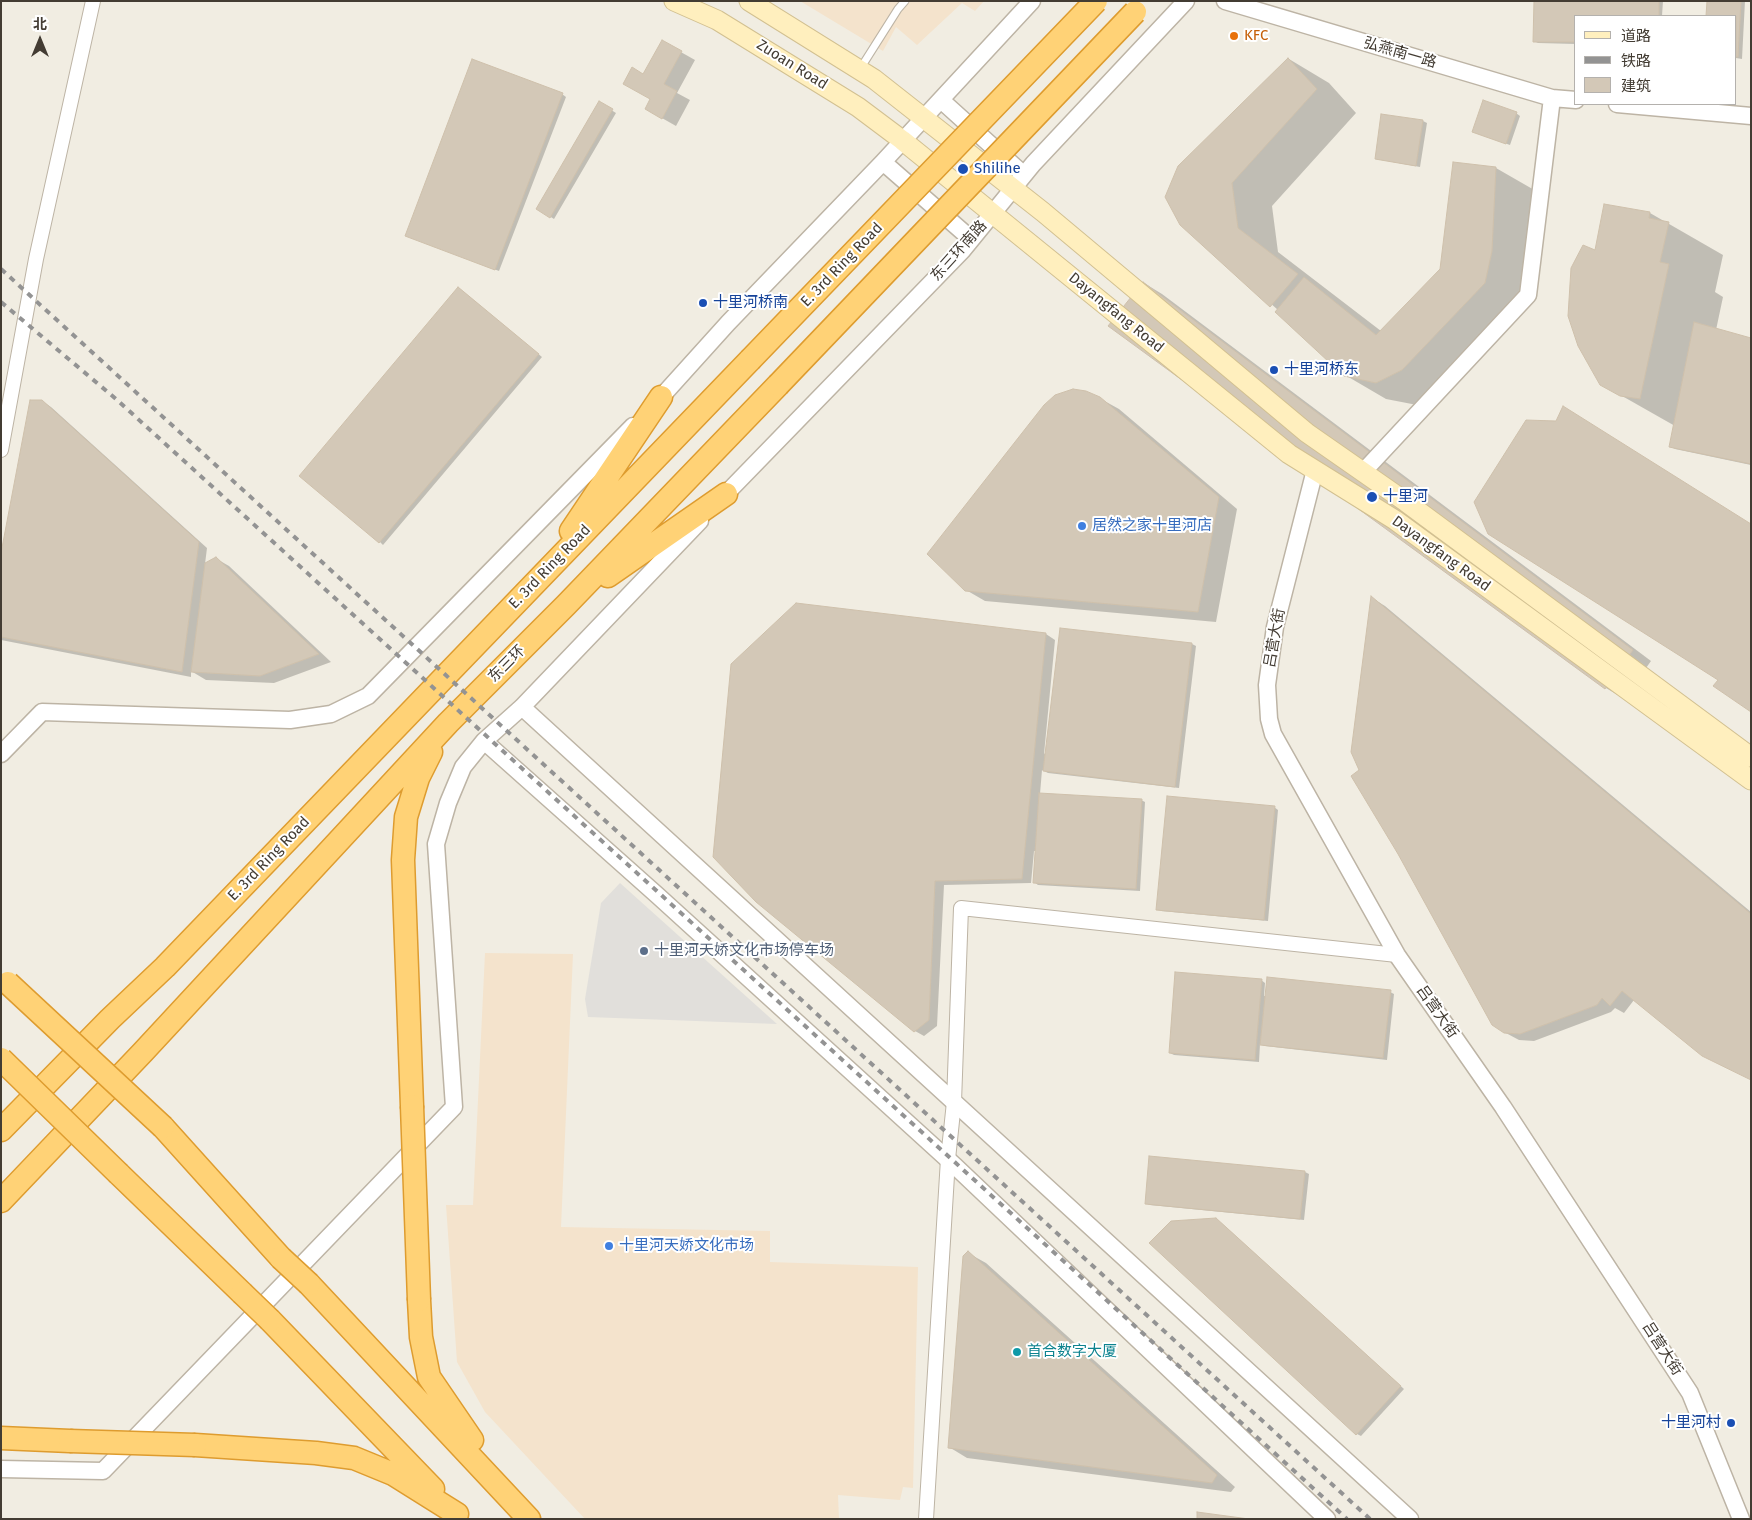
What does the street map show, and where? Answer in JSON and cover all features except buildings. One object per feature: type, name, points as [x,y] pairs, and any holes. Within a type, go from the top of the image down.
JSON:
[{"type":"highway","name":"E. 3rd Ring Road","points":[[1,1130],[110,1019],[172,960],[1096,1]]},
{"type":"highway","points":[[566,605],[1139,7]]},
{"type":"highway","points":[[537,581],[661,397]]},
{"type":"highway","points":[[566,605],[726,494]]},
{"type":"highway","name":"东三环","points":[[448,723],[566,605]]},
{"type":"highway","points":[[448,723],[418,778],[406,817],[403,860],[420,1337],[429,1376],[455,1418],[530,1519]]},
{"type":"highway","points":[[1,1201],[448,723]]},
{"type":"highway","points":[[5,982],[163,1127],[281,1258],[308,1284],[530,1519]]},
{"type":"highway","points":[[1,1059],[270,1320],[459,1517]]},
{"type":"highway","points":[[1,1438],[195,1445],[316,1452],[354,1458],[393,1474],[459,1517]]},
{"type":"main road","name":"Zuoan Road","points":[[674,1],[717,20],[772,52],[858,107],[993,213]]},
{"type":"main road","points":[[749,1],[860,70],[924,118]]},
{"type":"main road","name":"Dayangfang Road","points":[[924,118],[1019,182],[1306,433],[1363,472],[1751,757]]},
{"type":"main road","name":"Dayangfang Road","points":[[993,213],[1289,454],[1395,520],[1751,780]]},
{"type":"street","points":[[1,450],[36,259],[93,1]]},
{"type":"street","points":[[3,750],[42,712],[290,720],[331,714],[368,696],[661,397],[728,323],[883,162],[1032,1]]},
{"type":"street","name":"东三环南路","points":[[1,1469],[103,1471],[454,1107],[436,844],[448,803],[463,767],[484,741],[522,707],[972,239],[1019,182],[1186,1]]},
{"type":"street","name":"弘燕南一路","points":[[1225,1],[1552,98],[1574,100]]},
{"type":"street","points":[[1363,472],[1528,295],[1552,98]]},
{"type":"street","points":[[941,100],[1019,182]]},
{"type":"street","points":[[1628,105],[1751,116]]},
{"type":"street","points":[[883,162],[972,239]]},
{"type":"street","name":"吕营大街","points":[[1316,470],[1275,627],[1267,685],[1269,719],[1273,734],[1397,955],[1503,1107],[1690,1393],[1741,1519]]},
{"type":"street","points":[[522,707],[1410,1519]]},
{"type":"street","points":[[484,741],[657,894],[948,1159],[1327,1519]]},
{"type":"street","points":[[926,1519],[948,1159],[954,1102],[961,908],[1397,955]]},
{"type":"lane","points":[[860,70],[905,1]]},
{"type":"shaded area","points":[[800,1],[984,1],[975,11],[962,3],[917,45],[896,27],[883,51]]},
{"type":"shaded area","name":"十里河天娇文化市场停车场","points":[[620,883],[777,1024],[588,1017],[585,999],[601,903]]},
{"type":"shaded area","name":"十里河天娇文化市场","points":[[485,953],[573,954],[561,1227],[770,1231],[770,1262],[918,1267],[913,1488],[903,1487],[900,1500],[838,1495],[839,1519],[585,1519],[485,1412],[457,1362],[446,1205],[473,1205]]},
{"type":"railway","points":[[1,269],[1370,1519]]},
{"type":"railway","points":[[1,302],[116,399],[1347,1519]]},
{"type":"place","name":"KFC","points":[[1234,36]]},
{"type":"place","name":"Shilihe","points":[[963,169]]},
{"type":"place","name":"十里河桥南","points":[[703,303]]},
{"type":"place","name":"十里河桥东","points":[[1274,370]]},
{"type":"place","name":"十里河","points":[[1372,497]]},
{"type":"place","name":"居然之家十里河店","points":[[1082,526]]},
{"type":"place","name":"十里河天娇文化市场停车场","points":[[644,951]]},
{"type":"place","name":"十里河天娇文化市场","points":[[609,1246]]},
{"type":"place","name":"首合数字大厦","points":[[1017,1352]]},
{"type":"place","name":"十里河村","points":[[1731,1423]]}]
